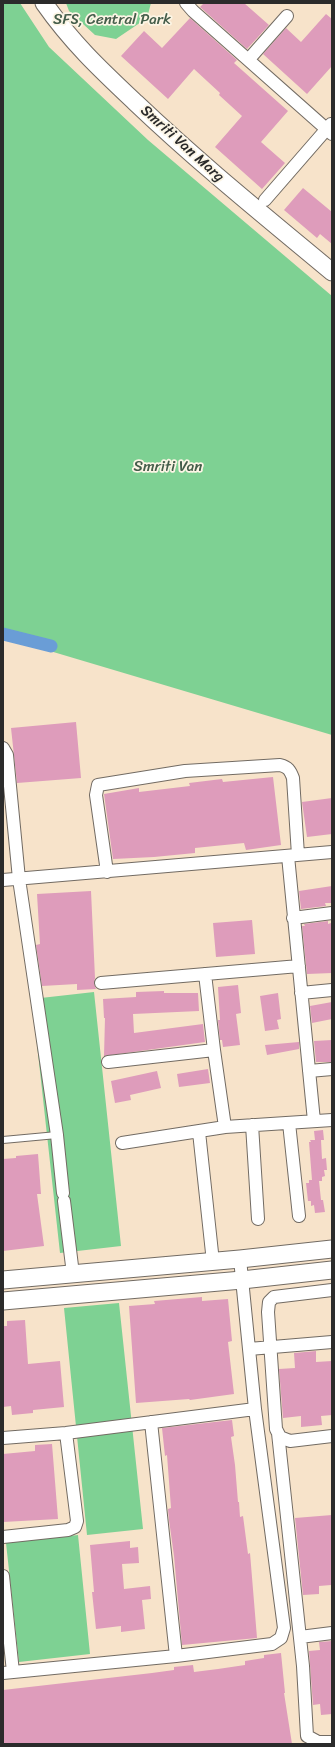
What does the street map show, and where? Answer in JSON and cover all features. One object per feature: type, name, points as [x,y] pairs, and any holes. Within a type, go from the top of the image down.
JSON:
[{"type":"street","name":"Smriti Van Marg","points":[[44,3],[79,49],[167,133],[332,272]]},
{"type":"street","points":[[186,3],[193,11],[330,128],[265,200]]},
{"type":"street","points":[[249,59],[287,16]]},
{"type":"street","points":[[3,748],[7,755],[19,879],[56,1135],[73,1274]]},
{"type":"street","points":[[107,872],[96,795],[98,785],[185,771],[272,765],[286,767],[290,771],[293,778],[293,918],[314,1121]]},
{"type":"street","points":[[3,880],[332,852]]},
{"type":"street","points":[[293,918],[332,913]]},
{"type":"street","points":[[101,983],[299,966]]},
{"type":"street","points":[[206,974],[214,1050],[225,1127]]},
{"type":"street","points":[[301,993],[332,990]]},
{"type":"street","points":[[108,1062],[214,1050]]},
{"type":"street","points":[[309,1071],[332,1069]]},
{"type":"street","points":[[122,1143],[225,1127],[332,1120]]},
{"type":"street","points":[[289,1123],[299,1216]]},
{"type":"street","points":[[252,1125],[258,1219]]},
{"type":"street","points":[[199,1132],[214,1262]]},
{"type":"street","points":[[3,1280],[214,1262],[332,1249]]},
{"type":"street","points":[[3,1576],[8,1672],[176,1656],[272,1644],[281,1638],[284,1628],[255,1409],[240,1259]]},
{"type":"street","points":[[3,1301],[242,1280],[332,1270]]},
{"type":"street","points":[[332,1290],[274,1297],[269,1302],[270,1347],[276,1429],[278,1433],[300,1637],[307,1736],[318,1742],[332,1742]]},
{"type":"street","points":[[249,1348],[332,1342]]},
{"type":"street","points":[[3,1438],[66,1433],[255,1409]]},
{"type":"street","points":[[151,1422],[176,1656]]},
{"type":"street","points":[[3,1537],[68,1530],[75,1527],[77,1521],[66,1433]]},
{"type":"street","points":[[278,1433],[280,1437],[290,1441],[332,1436]]},
{"type":"street","points":[[300,1637],[332,1633]]},
{"type":"lane","points":[[3,1140],[56,1135]]},
{"type":"green space","name":"Smriti Van","points":[[3,3],[20,3],[49,47],[148,140],[332,296],[332,735],[3,637]]},
{"type":"green space","name":"SFS, Central Park","points":[[66,3],[151,3],[147,18],[116,39],[95,35],[69,11]]},
{"type":"green space","points":[[94,992],[121,1246],[60,1253],[32,999]]},
{"type":"green space","points":[[119,1303],[143,1529],[87,1535],[64,1308]]},
{"type":"green space","points":[[78,1535],[90,1654],[19,1662],[6,1543]]},
{"type":"building","points":[[204,3],[244,3],[269,25],[247,49],[200,7]]},
{"type":"building","points":[[326,14],[332,19],[332,66],[307,94],[263,54],[286,28],[301,42]]},
{"type":"building","points":[[190,18],[237,60],[234,63],[288,111],[261,142],[285,163],[262,189],[215,147],[242,116],[219,95],[220,93],[194,69],[168,99],[121,56],[144,31],[162,48]]},
{"type":"building","points":[[303,188],[332,212],[332,244],[320,234],[317,238],[284,210]]},
{"type":"building","points":[[76,722],[81,778],[17,783],[11,728]]},
{"type":"building","points":[[273,777],[281,845],[246,850],[244,843],[195,848],[195,853],[113,859],[104,794],[139,788],[139,792],[190,786],[189,783],[222,779],[223,782]]},
{"type":"building","points":[[332,798],[332,834],[307,837],[302,802]]},
{"type":"building","points":[[332,886],[332,903],[325,903],[326,906],[301,909],[299,891]]},
{"type":"building","points":[[91,891],[94,983],[96,989],[77,990],[77,984],[42,986],[36,945],[40,944],[37,894]]},
{"type":"building","points":[[252,920],[255,954],[216,957],[213,923]]},
{"type":"building","points":[[328,921],[328,924],[331,923],[332,973],[307,974],[302,926],[305,926],[304,924]]},
{"type":"building","points":[[238,985],[241,1013],[236,1014],[240,1045],[223,1047],[222,1040],[220,1040],[218,1020],[220,1020],[218,987]]},
{"type":"building","points":[[164,991],[164,993],[198,993],[199,1011],[133,1014],[134,1033],[203,1024],[205,1042],[104,1056],[105,1018],[103,999],[136,997],[136,992]]},
{"type":"building","points":[[278,993],[281,1019],[277,1020],[279,1029],[265,1031],[260,996]]},
{"type":"building","points":[[332,1002],[332,1019],[312,1023],[310,1006]]},
{"type":"building","points":[[332,1040],[332,1062],[316,1062],[314,1041]]},
{"type":"building","points":[[299,1042],[299,1049],[267,1055],[265,1045]]},
{"type":"building","points":[[208,1069],[210,1083],[179,1087],[177,1074]]},
{"type":"building","points":[[157,1071],[161,1088],[130,1095],[131,1100],[115,1103],[111,1081]]},
{"type":"building","points":[[323,1130],[324,1140],[321,1140],[322,1159],[326,1158],[327,1170],[324,1170],[325,1176],[322,1177],[322,1181],[319,1181],[321,1200],[323,1200],[325,1212],[315,1213],[314,1205],[311,1206],[311,1201],[308,1201],[306,1183],[309,1183],[309,1180],[312,1180],[309,1142],[311,1142],[310,1140],[315,1140],[314,1131]]},
{"type":"building","points":[[38,1154],[41,1194],[37,1194],[44,1246],[3,1251],[3,1159]]},
{"type":"building","points":[[202,1297],[202,1301],[228,1299],[232,1341],[228,1342],[234,1394],[190,1400],[136,1403],[129,1306],[155,1304],[154,1301]]},
{"type":"building","points":[[25,1320],[28,1364],[60,1361],[64,1407],[33,1410],[33,1413],[12,1415],[11,1406],[3,1407],[3,1326],[7,1326],[7,1321]]},
{"type":"building","points":[[316,1351],[316,1362],[332,1361],[332,1415],[321,1416],[322,1425],[301,1427],[301,1416],[283,1418],[279,1369],[295,1368],[294,1353]]},
{"type":"building","points":[[232,1420],[234,1436],[231,1437],[238,1502],[240,1517],[243,1516],[248,1554],[250,1553],[257,1638],[182,1645],[168,1509],[171,1508],[167,1455],[165,1456],[162,1428]]},
{"type":"building","points":[[52,1444],[58,1519],[3,1522],[3,1454],[35,1451],[35,1445]]},
{"type":"building","points":[[332,1515],[331,1585],[319,1586],[319,1594],[303,1595],[295,1518]]},
{"type":"building","points":[[130,1541],[130,1548],[138,1547],[139,1563],[122,1564],[124,1589],[150,1586],[151,1599],[142,1600],[145,1629],[121,1632],[121,1626],[96,1629],[92,1592],[94,1592],[90,1545]]},
{"type":"building","points":[[332,1641],[332,1714],[321,1715],[320,1704],[313,1705],[309,1651],[320,1650],[319,1642]]},
{"type":"building","points":[[281,1653],[284,1693],[292,1744],[3,1744],[3,1690],[152,1673],[174,1670],[174,1667],[193,1665],[194,1672],[218,1669],[245,1665],[245,1661],[264,1658],[264,1655]]},
{"type":"waterway","points":[[3,634],[51,646]]}]
